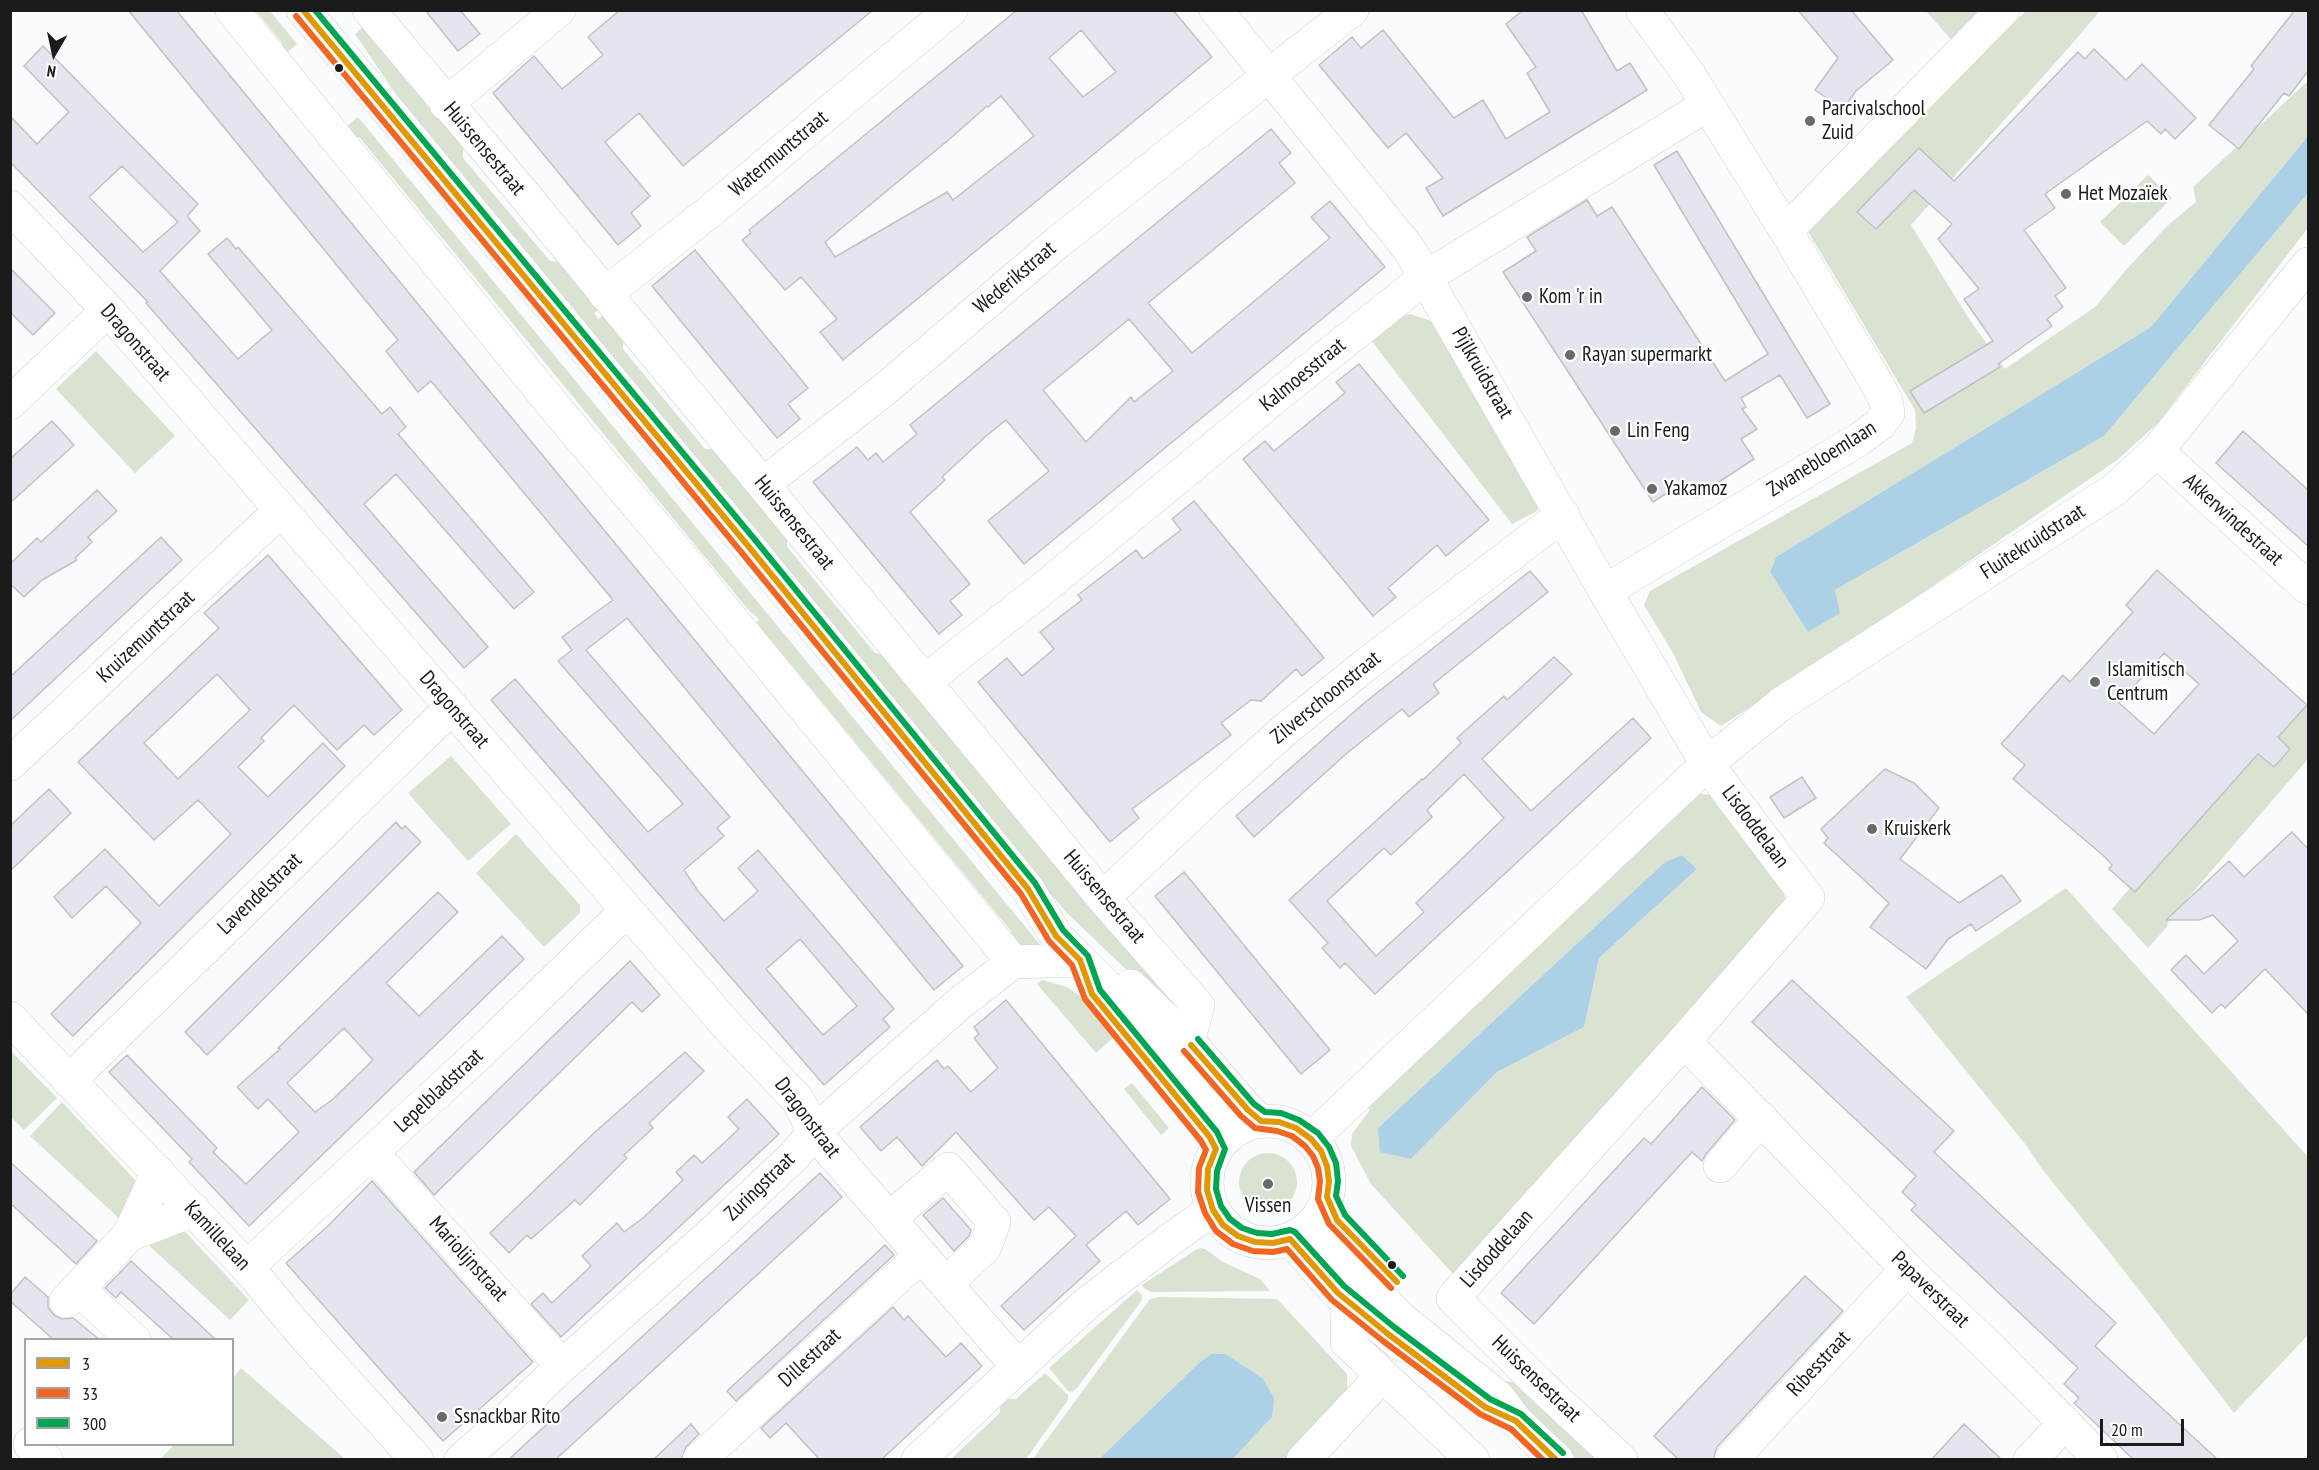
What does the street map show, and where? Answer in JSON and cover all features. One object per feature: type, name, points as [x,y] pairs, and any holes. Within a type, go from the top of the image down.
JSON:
[{"type":"street","points":[[232,10],[557,410],[666,538],[1013,963],[1080,960]]},
{"type":"street","name":"Huissensestraat","points":[[369,10],[1103,898],[1198,1006],[1188,1041]]},
{"type":"street","points":[[446,104],[559,10]]},
{"type":"street","name":"Watermuntstraat","points":[[605,294],[714,208],[951,10]]},
{"type":"street","name":"Pijlkruidstraat","points":[[1216,10],[1409,249],[1707,764]]},
{"type":"street","name":"Wederikstraat","points":[[763,484],[879,394],[1058,242],[1352,10]]},
{"type":"street","name":"Zwanebloemlaan","points":[[1605,591],[1858,440],[1880,424],[1888,413],[1886,401],[1875,380],[1786,231],[1688,73],[1642,10]]},
{"type":"street","points":[[1786,231],[2003,10]]},
{"type":"street","name":"Huissensestraat","points":[[303,11],[367,85],[749,547],[1028,889],[1056,936],[1107,987],[1223,1122],[1222,1142]]},
{"type":"street","name":"Kalmoesstraat","points":[[925,681],[1046,586],[1284,390],[1426,277],[1707,105]]},
{"type":"street","name":"Dragonstraat","points":[[10,207],[108,310],[730,1029],[798,1100],[814,1132],[1018,1367]]},
{"type":"street","name":"Fluitekruidstraat","points":[[1707,764],[1781,704],[2114,490],[2157,451],[2308,264]]},
{"type":"street","points":[[10,403],[108,310]]},
{"type":"street","name":"Akkerwindestraat","points":[[2157,451],[2308,588]]},
{"type":"street","name":"Kruizemuntstraat","points":[[10,764],[282,510]]},
{"type":"street","name":"Zilverschoonstraat","points":[[1103,898],[1214,793],[1286,729],[1377,656],[1563,515]]},
{"type":"street","name":"Lavendelstraat","points":[[69,1080],[452,707]]},
{"type":"street","name":"Lisdoddelaan","points":[[1311,1139],[1707,764],[1808,897],[1684,1041],[1453,1298]]},
{"type":"street","name":"Huissensestraat","points":[[1028,889],[1069,925],[1188,1041],[1248,1110],[1261,1121]]},
{"type":"street","name":"Lepelbladstraat","points":[[247,1267],[482,1051],[627,910]]},
{"type":"street","name":"Zuringstraat","points":[[460,1460],[719,1226],[794,1156],[814,1132],[926,1032],[1013,963]]},
{"type":"street","name":"Kamillelaan","points":[[10,1018],[247,1267],[302,1333],[417,1460]]},
{"type":"street","name":"Papaverstraat","points":[[1684,1041],[1907,1269],[1992,1350],[2101,1460]]},
{"type":"street","points":[[1720,1166],[1761,1118]]},
{"type":"street","points":[[1261,1121],[1279,1122],[1296,1128],[1311,1139],[1321,1151],[1327,1166],[1329,1181],[1311,1219],[1273,1243],[1246,1239],[1223,1225],[1213,1210],[1207,1190],[1208,1168],[1222,1142],[1239,1128],[1261,1121]]},
{"type":"street","name":"Mariolijnstraat","points":[[372,1153],[562,1366]]},
{"type":"street","points":[[889,1219],[948,1169],[994,1222],[985,1247],[946,1284]]},
{"type":"street","points":[[131,1338],[72,1295],[129,1235],[158,1172]]},
{"type":"street","points":[[129,1235],[194,1210]]},
{"type":"street","points":[[918,1460],[1102,1292],[1213,1210]]},
{"type":"street","name":"Huissensestraat","points":[[1311,1219],[1302,1254],[1348,1301],[1419,1359],[1485,1407],[1516,1421]]},
{"type":"street","name":"Huissensestraat","points":[[1311,1219],[1325,1238],[1399,1317],[1498,1397],[1516,1421],[1557,1460]]},
{"type":"street","name":"Dillestraat","points":[[699,1460],[921,1256]]},
{"type":"street","name":"Ribesstraat","points":[[1731,1460],[1907,1269]]},
{"type":"street","name":"Huissensestraat","points":[[1453,1298],[1536,1381],[1621,1460]]},
{"type":"street","points":[[1348,1301],[1347,1342],[1473,1460]]},
{"type":"street","points":[[1471,1374],[1536,1381]]},
{"type":"street","points":[[1302,1460],[1382,1376]]},
{"type":"street","points":[[2030,1460],[2065,1423]]},
{"type":"street","points":[[10,1427],[24,1439]]},
{"type":"street","points":[[32,1446],[46,1460]]},
{"type":"green space","points":[[256,11],[270,11],[297,44],[283,56],[282,43]]},
{"type":"green space","points":[[1926,11],[1990,11],[1956,45]]},
{"type":"green space","points":[[2026,11],[2100,11],[1911,225],[1969,319],[2005,369],[2095,307],[2167,226],[2196,202],[2193,187],[2308,81],[2308,136],[2151,327],[1776,557],[1770,572],[1808,632],[1835,590],[2104,436],[2308,193],[2308,228],[2157,424],[2117,460],[1864,633],[1721,726],[1701,712],[1673,653],[1644,605],[1650,591],[1912,443],[1916,428],[1915,410],[1804,225]]},
{"type":"green space","points":[[367,23],[463,142],[463,158],[550,261],[564,262],[601,308],[594,313],[598,319],[607,313],[623,335],[623,349],[705,449],[718,450],[787,534],[787,547],[875,653],[887,655],[1179,1008],[1181,1022],[1066,912],[429,142],[355,34]]},
{"type":"green space","points":[[358,117],[1047,953],[1045,956],[1009,941],[1011,931],[756,622],[759,620],[360,138],[348,136],[342,130]]},
{"type":"green space","points":[[2148,175],[2172,198],[2124,246],[2100,222]]},
{"type":"green space","points":[[1410,314],[1431,321],[1540,507],[1535,512],[1512,524],[1371,340],[1393,319]]},
{"type":"green space","points":[[96,351],[175,436],[135,473],[56,389]]},
{"type":"green space","points":[[2308,704],[2308,759],[2169,920],[2166,928],[2148,948],[2112,909],[2135,882]]},
{"type":"green space","points":[[451,756],[511,824],[468,861],[408,793]]},
{"type":"green space","points":[[1696,793],[1723,797],[1780,879],[1786,902],[1454,1275],[1371,1184],[1351,1146],[1352,1134],[1370,1110],[1365,1103]],"holes":[[[1682,855],[1697,869],[1599,958],[1584,1027],[1497,1072],[1411,1159],[1378,1128],[1665,862]]]},
{"type":"green space","points":[[516,834],[580,905],[580,913],[544,947],[476,873]]},
{"type":"green space","points":[[2066,888],[2308,1157],[2308,1335],[2234,1413],[2042,1169],[2026,1145],[1906,997]]},
{"type":"green space","points":[[1042,980],[1067,987],[1085,1000],[1115,1036],[1096,1053],[1037,984]]},
{"type":"green space","points":[[10,1050],[57,1098],[24,1130],[11,1117]]},
{"type":"green space","points":[[1132,1083],[1169,1128],[1161,1135],[1124,1089]]},
{"type":"green space","points":[[62,1102],[139,1184],[122,1221],[30,1136]]},
{"type":"green space","points":[[1262,1153],[1274,1153],[1289,1161],[1297,1176],[1297,1188],[1289,1203],[1274,1211],[1262,1211],[1247,1203],[1239,1188],[1239,1176],[1247,1161]]},
{"type":"green space","points":[[177,1223],[249,1300],[230,1320],[143,1240]]},
{"type":"green space","points":[[1201,1248],[1223,1262],[1260,1279],[1270,1291],[1151,1292],[1142,1285]]},
{"type":"green space","points":[[1137,1290],[1142,1295],[1142,1300],[1077,1388],[1072,1392],[1068,1391],[1049,1368]]},
{"type":"green space","points":[[1160,1297],[1277,1299],[1347,1374],[1347,1387],[1351,1391],[1288,1459],[1233,1459],[1272,1417],[1244,1366],[1226,1354],[1211,1354],[1099,1459],[1032,1460],[1150,1299]]},
{"type":"green space","points":[[241,1368],[345,1459],[160,1459],[173,1446],[234,1446],[234,1377]]},
{"type":"green space","points":[[1045,1373],[1068,1395],[1068,1400],[1026,1459],[950,1460],[1000,1413],[1000,1403],[1003,1399],[1016,1399]]},
{"type":"green space","points":[[1501,1381],[1513,1382],[1524,1388],[1601,1459],[1577,1459],[1503,1391]]},
{"type":"water","points":[[2308,136],[2308,193],[2104,436],[1835,590],[1840,613],[1808,632],[1770,572],[1776,557],[2151,327]]},
{"type":"water","points":[[1682,855],[1697,869],[1599,958],[1584,1027],[1497,1072],[1411,1159],[1380,1152],[1378,1128],[1665,862]]},
{"type":"water","points":[[1211,1354],[1226,1354],[1263,1379],[1274,1398],[1272,1417],[1233,1459],[1099,1459],[1199,1363]]},
{"type":"building","points":[[128,10],[176,10],[963,966],[934,990],[627,618],[586,650],[730,817],[717,828],[724,836],[684,870],[698,891],[724,921],[758,891],[738,868],[758,850],[894,1009],[883,1019],[890,1027],[824,1085],[491,700],[515,679],[648,832],[683,804],[558,661],[572,650],[562,637],[613,600],[431,381],[418,392],[386,351],[398,340]],"holes":[[[800,939],[857,1006],[823,1035],[766,969]]]},
{"type":"building","points":[[425,10],[460,10],[480,34],[458,51]]},
{"type":"building","points":[[620,10],[873,10],[683,166],[639,113],[605,142],[650,196],[631,213],[641,226],[618,245],[493,93],[534,56],[562,89],[603,55],[588,37]]},
{"type":"building","points":[[1017,10],[1173,10],[1212,57],[843,360],[820,332],[837,319],[801,277],[785,290],[742,240],[751,233],[749,230]],"holes":[[[1081,30],[1116,72],[1083,97],[1049,58]],[[1001,96],[1034,136],[953,200],[947,192],[835,257],[825,242]]]},
{"type":"building","points":[[1523,10],[1581,10],[1617,71],[1630,63],[1647,90],[1443,216],[1426,188],[1443,178],[1406,133],[1388,148],[1319,65],[1352,37],[1361,48],[1383,30],[1454,118],[1483,100],[1506,139],[1550,112],[1527,73],[1536,67],[1506,24]]},
{"type":"building","points":[[1798,10],[1851,10],[1893,60],[1856,91],[1843,109],[1815,90],[1838,58]]},
{"type":"building","points":[[2295,10],[2308,10],[2308,71],[2289,96],[2284,93],[2239,149],[2209,125],[2254,69],[2251,66]]},
{"type":"building","points":[[43,46],[198,204],[187,216],[200,231],[160,271],[238,359],[272,330],[208,254],[227,238],[236,249],[238,247],[382,414],[390,407],[406,427],[398,434],[534,592],[514,609],[396,474],[364,504],[488,647],[464,668],[146,303],[148,302],[10,162],[10,116],[37,144],[69,112],[24,66]],"holes":[[[122,166],[178,222],[143,252],[89,197]]]},
{"type":"building","points":[[2094,49],[2126,80],[2142,64],[2196,118],[2175,139],[2165,129],[2161,134],[2147,121],[2045,194],[2055,208],[2024,230],[2066,288],[2055,296],[2063,307],[2047,319],[2052,326],[1998,364],[2000,367],[1924,413],[1910,391],[1993,341],[1964,299],[1979,289],[1938,239],[1952,224],[1914,190],[1876,229],[1857,212],[1919,148],[1954,181],[2078,52],[2085,59]]},
{"type":"building","points":[[1271,129],[1291,153],[1279,163],[1295,183],[1148,303],[1192,353],[1330,238],[1311,217],[1330,201],[1385,267],[1024,564],[988,521],[1049,471],[1006,420],[985,437],[942,477],[945,480],[910,512],[970,584],[950,601],[962,615],[939,634],[813,482],[857,447],[868,460],[876,453],[883,462],[917,434],[910,425]],"holes":[[[1129,319],[1173,371],[1134,402],[1131,397],[1086,442],[1043,390]]]},
{"type":"building","points":[[1677,151],[1830,404],[1807,418],[1780,375],[1741,398],[1746,407],[1742,409],[1757,429],[1741,439],[1754,459],[1696,497],[1685,481],[1653,502],[1503,272],[1536,251],[1527,237],[1587,200],[1597,216],[1612,207],[1725,381],[1768,354],[1654,165]]},
{"type":"building","points":[[695,250],[808,388],[788,404],[800,419],[777,438],[652,286]]},
{"type":"building","points":[[10,268],[55,313],[33,335],[10,312]]},
{"type":"building","points":[[1359,364],[1489,520],[1446,556],[1437,545],[1388,588],[1396,597],[1373,616],[1243,459],[1265,441],[1274,451],[1345,393],[1336,382]]},
{"type":"building","points":[[52,421],[74,445],[10,503],[10,459]]},
{"type":"building","points":[[2243,431],[2308,490],[2308,546],[2216,463]]},
{"type":"building","points":[[97,490],[117,511],[88,537],[92,542],[75,558],[77,560],[42,580],[24,597],[10,584],[10,564],[37,538],[41,542]]},
{"type":"building","points":[[1194,501],[1324,658],[1302,676],[1296,669],[1261,701],[1251,700],[1221,723],[1231,735],[1132,809],[1139,818],[1110,842],[978,682],[1007,658],[1022,676],[1054,649],[1040,632],[1082,600],[1078,595],[1136,550],[1143,559],[1181,530],[1172,519]]},
{"type":"building","points":[[161,537],[182,560],[10,721],[10,677]]},
{"type":"building","points":[[268,555],[402,710],[374,735],[364,725],[337,750],[294,705],[261,738],[264,741],[238,767],[268,797],[323,743],[345,766],[73,1036],[51,1014],[141,923],[106,886],[72,918],[54,897],[105,849],[159,906],[231,834],[198,800],[154,840],[78,762],[219,628],[204,613]],"holes":[[[217,674],[250,710],[178,779],[144,743]]]},
{"type":"building","points":[[2157,570],[2307,705],[2278,737],[2290,749],[2274,767],[2258,754],[2135,892],[2109,869],[2112,865],[2105,857],[2013,779],[2025,765],[2001,744],[2063,675],[2070,682],[2133,612],[2126,605]],"holes":[[[2164,653],[2199,684],[2154,734],[2119,703]]]},
{"type":"building","points":[[1530,571],[1548,592],[1433,684],[1439,693],[1409,717],[1402,709],[1346,754],[1254,837],[1236,816],[1363,704]]},
{"type":"building","points":[[1554,657],[1572,674],[1482,759],[1531,811],[1633,718],[1651,738],[1375,994],[1345,963],[1340,968],[1322,948],[1328,943],[1289,900],[1423,780],[1461,743],[1457,738],[1504,696],[1507,700]],"holes":[[[1464,774],[1504,818],[1416,903],[1424,912],[1376,956],[1327,901],[1384,848],[1391,855],[1432,817],[1427,810]]]},
{"type":"building","points":[[1885,769],[1914,783],[1939,808],[1900,859],[1959,903],[2002,875],[2021,901],[1976,931],[1971,924],[1948,939],[1926,969],[1870,927],[1889,903],[1824,843],[1828,838],[1821,829]]},
{"type":"building","points":[[1802,777],[1816,798],[1784,818],[1770,797]]},
{"type":"building","points":[[49,789],[71,813],[10,871],[10,826]]},
{"type":"building","points":[[396,822],[402,829],[405,826],[421,842],[207,1055],[185,1032]]},
{"type":"building","points":[[2292,832],[2308,849],[2308,1014],[2265,969],[2225,1008],[2221,1004],[2212,1013],[2171,970],[2186,955],[2204,974],[2238,941],[2213,915],[2199,920],[2166,920],[2229,861],[2244,877]]},
{"type":"building","points":[[1184,872],[1330,1050],[1301,1074],[1155,896]]},
{"type":"building","points":[[438,892],[458,912],[386,983],[419,1016],[502,936],[524,959],[249,1226],[189,1162],[192,1159],[109,1072],[127,1055],[217,1148],[213,1152],[246,1184],[299,1132],[268,1099],[258,1109],[237,1087],[280,1049],[278,1048]],"holes":[[[344,1028],[373,1060],[332,1100],[315,1112],[287,1083]]]},
{"type":"building","points":[[630,961],[660,995],[642,1012],[632,1002],[434,1195],[414,1172]]},
{"type":"building","points":[[1792,980],[1954,1131],[1934,1152],[2116,1323],[2095,1346],[2218,1460],[2134,1460],[2074,1403],[2079,1398],[2064,1384],[2078,1368],[1911,1210],[1916,1205],[1902,1192],[1916,1176],[1752,1022]]},
{"type":"building","points":[[1006,1000],[1170,1199],[1138,1225],[1126,1211],[1086,1245],[1100,1261],[1024,1330],[1001,1306],[1076,1236],[1049,1207],[1034,1220],[956,1132],[922,1166],[897,1137],[881,1151],[860,1127],[937,1060],[944,1069],[948,1066],[971,1092],[998,1068],[974,1038],[979,1034],[974,1027]]},
{"type":"building","points":[[685,1052],[704,1071],[649,1123],[653,1128],[624,1155],[627,1158],[580,1205],[575,1200],[531,1239],[527,1235],[509,1253],[490,1233],[593,1134]]},
{"type":"building","points":[[1702,1087],[1735,1120],[1702,1161],[1692,1152],[1534,1324],[1501,1293],[1644,1138],[1651,1144]]},
{"type":"building","points":[[747,1099],[779,1134],[561,1337],[531,1304],[543,1293],[552,1303],[591,1266],[582,1256],[617,1223],[624,1232],[643,1218],[683,1180],[676,1172],[694,1155],[702,1163],[739,1129],[728,1117]]},
{"type":"building","points":[[10,1162],[97,1241],[76,1264],[10,1203]]},
{"type":"building","points":[[820,1173],[842,1197],[555,1460],[508,1460]]},
{"type":"building","points":[[372,1181],[533,1362],[443,1441],[286,1263],[328,1226]]},
{"type":"building","points":[[943,1198],[971,1230],[969,1236],[954,1251],[923,1215]]},
{"type":"building","points":[[885,1245],[894,1255],[736,1401],[727,1391]]},
{"type":"building","points":[[131,1261],[214,1338],[172,1338],[121,1292],[116,1298],[105,1288]]},
{"type":"building","points":[[1805,1276],[1843,1311],[1717,1447],[1713,1460],[1679,1460],[1654,1436]]},
{"type":"building","points":[[25,1277],[48,1297],[48,1307],[54,1315],[62,1319],[73,1318],[98,1338],[52,1338],[10,1301],[10,1295]]},
{"type":"building","points":[[893,1307],[904,1320],[908,1316],[946,1357],[961,1343],[982,1366],[881,1460],[820,1460],[786,1423],[770,1438],[761,1428]]},
{"type":"building","points":[[691,1424],[699,1434],[686,1447],[681,1460],[653,1460]]},
{"type":"building","points":[[1964,1424],[2002,1460],[1931,1460]]},
{"type":"transit line","name":"3","points":[[303,10],[749,547],[1028,889],[1056,936],[1080,960],[1092,994],[1209,1136],[1216,1149],[1208,1169],[1207,1190],[1213,1210],[1223,1225],[1238,1236],[1255,1242],[1273,1243],[1290,1239],[1338,1293],[1485,1407],[1516,1421],[1556,1460]]},
{"type":"transit line","name":"300","points":[[315,10],[756,541],[1035,883],[1063,930],[1088,956],[1100,990],[1217,1132],[1225,1149],[1217,1171],[1216,1189],[1221,1206],[1230,1219],[1242,1228],[1257,1233],[1272,1234],[1290,1230],[1295,1232],[1344,1286],[1394,1327],[1490,1399],[1521,1414],[1563,1453]]},
{"type":"transit line","name":"33","points":[[296,16],[742,553],[1021,894],[1049,941],[1072,965],[1085,999],[1201,1141],[1206,1150],[1199,1168],[1198,1192],[1205,1213],[1216,1231],[1233,1244],[1253,1251],[1273,1252],[1287,1249],[1332,1300],[1480,1414],[1511,1429],[1543,1460]]},
{"type":"transit line","name":"300","points":[[1198,1039],[1254,1104],[1265,1112],[1281,1113],[1299,1120],[1318,1133],[1329,1147],[1336,1163],[1338,1181],[1336,1196],[1345,1215],[1403,1276]]},
{"type":"transit line","name":"3","points":[[1191,1045],[1248,1110],[1261,1121],[1279,1122],[1296,1128],[1311,1139],[1321,1151],[1327,1166],[1329,1181],[1327,1197],[1337,1220],[1397,1282]]},
{"type":"transit line","name":"33","points":[[1184,1051],[1241,1116],[1255,1128],[1292,1136],[1305,1146],[1313,1156],[1318,1168],[1320,1181],[1318,1199],[1329,1224],[1391,1288]]},
{"type":"place","name":"Parcivalschool Zuid","points":[[1810,121]]},
{"type":"place","name":"Het Mozaïek","points":[[2066,194]]},
{"type":"place","name":"Kom 'r in","points":[[1527,297]]},
{"type":"place","name":"Rayan supermarkt","points":[[1570,355]]},
{"type":"place","name":"Lin Feng","points":[[1615,431]]},
{"type":"place","name":"Yakamoz","points":[[1652,489]]},
{"type":"place","name":"Islamitisch Centrum","points":[[2095,682]]},
{"type":"place","name":"Kruiskerk","points":[[1872,829]]},
{"type":"place","name":"Vissen","points":[[1268,1184]]},
{"type":"place","name":"Ssnackbar Rito","points":[[442,1417]]}]
